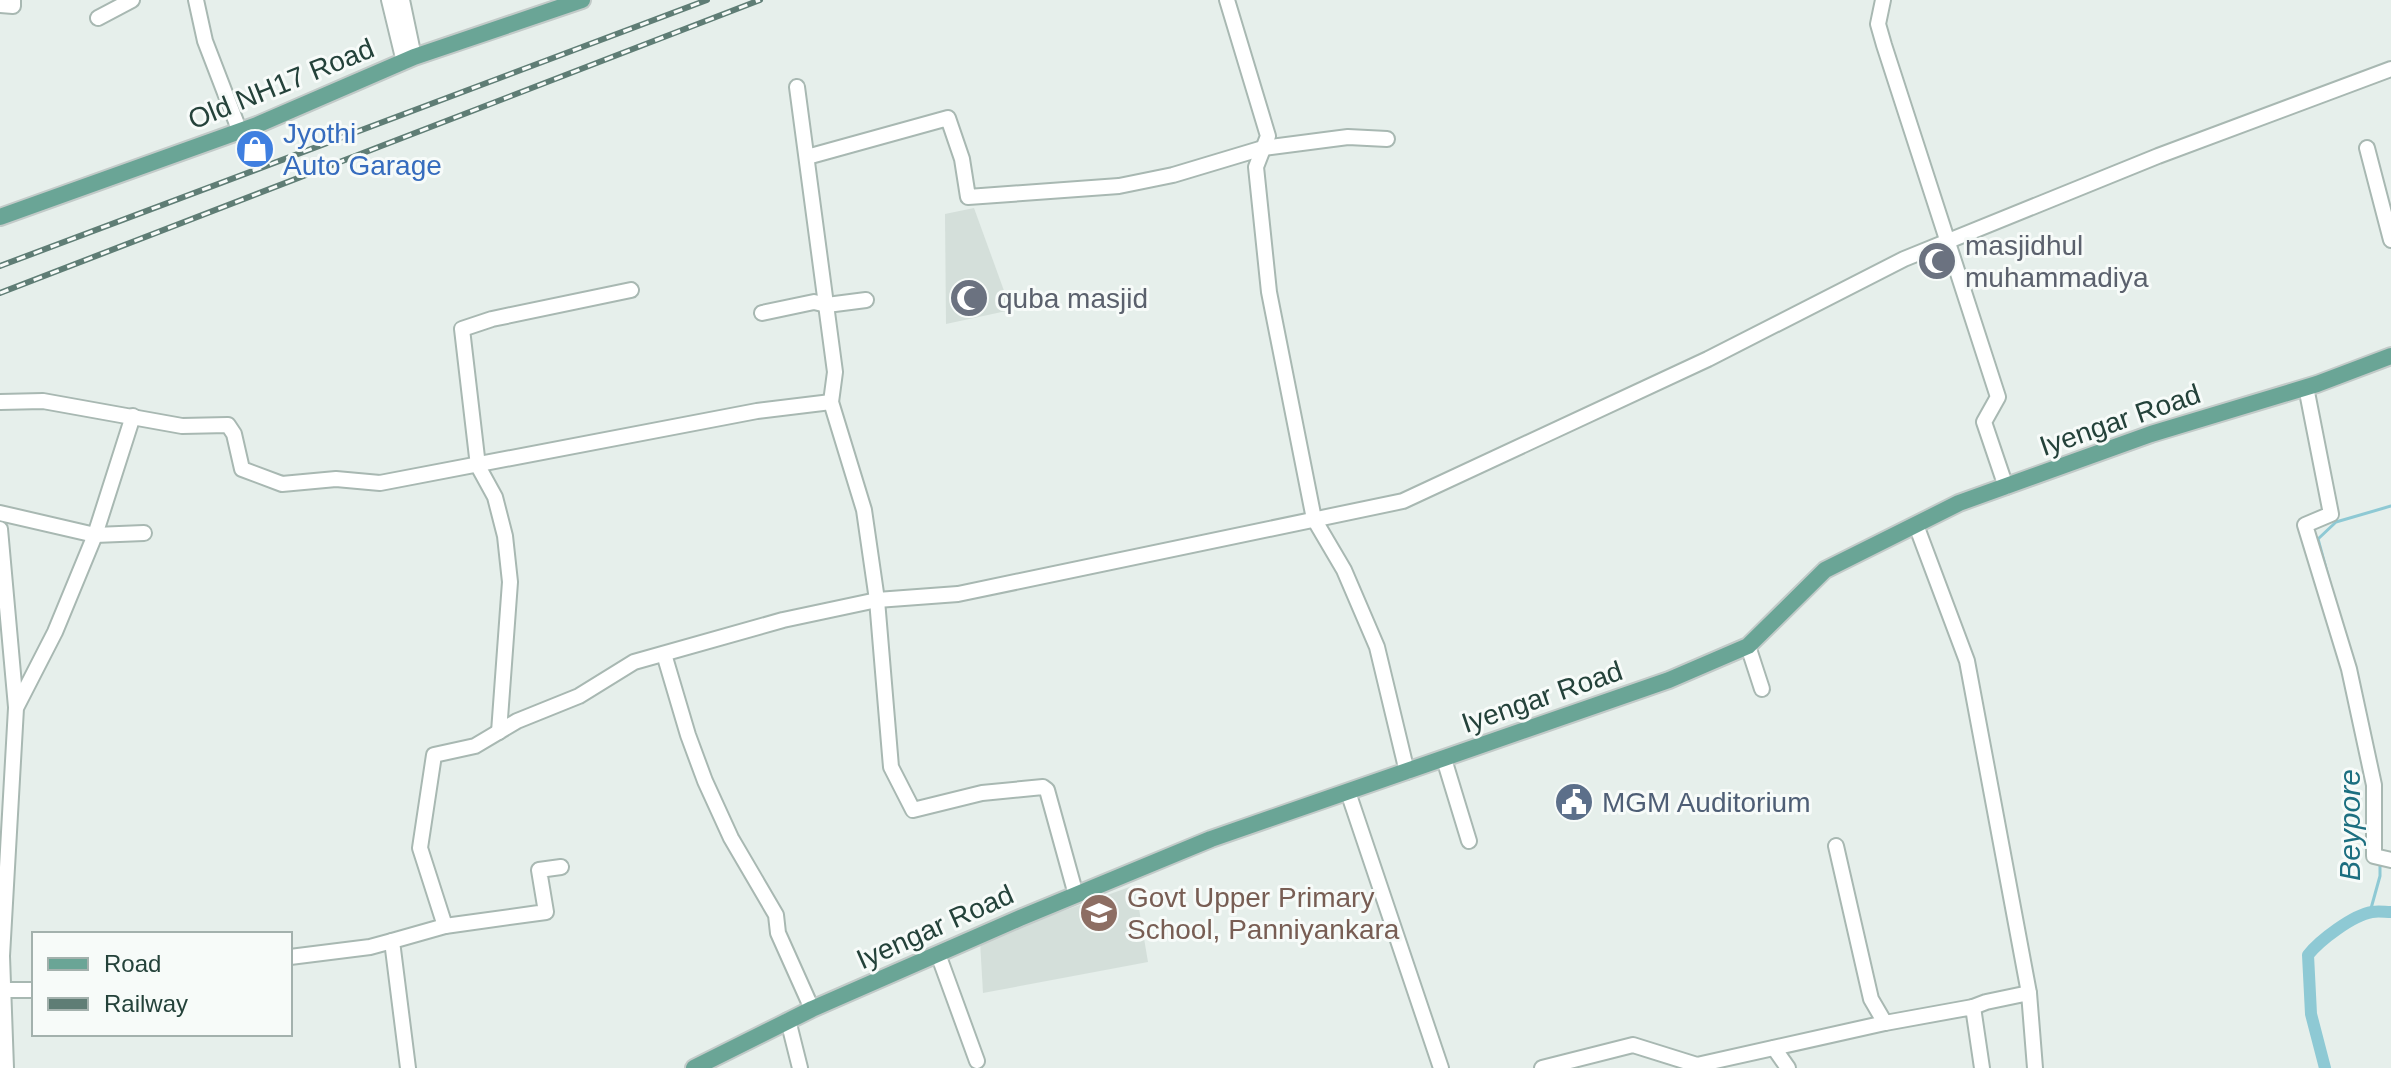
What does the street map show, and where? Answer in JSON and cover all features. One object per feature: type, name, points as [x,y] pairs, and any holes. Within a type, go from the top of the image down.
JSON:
[{"type":"main road","name":"Old NH17 Road","points":[[0,217],[240,132],[409,59],[582,0]]},
{"type":"main road","name":"Iyengar Road","points":[[694,1068],[812,1009],[1211,839],[1669,680],[1748,646],[1825,570],[1959,503],[2151,434],[2306,387],[2391,356]]},
{"type":"street","points":[[0,5],[13,6],[13,0]]},
{"type":"street","points":[[98,18],[132,0]]},
{"type":"street","points":[[196,0],[205,41],[240,132]]},
{"type":"street","points":[[389,0],[409,59]]},
{"type":"street","points":[[402,0],[409,59]]},
{"type":"street","points":[[1227,0],[1268,136],[1256,167],[1269,292],[1314,519],[1344,570],[1377,647],[1407,772]]},
{"type":"street","points":[[1883,0],[1878,24],[1998,397],[1984,422],[2006,487]]},
{"type":"street","points":[[445,926],[420,848],[434,755],[475,746],[517,721],[579,696],[634,662],[783,620],[877,600],[958,594],[1403,501],[1708,359],[1904,259],[2158,156],[2391,69]]},
{"type":"street","points":[[797,87],[835,372],[831,402],[864,510],[877,600],[891,767],[913,810],[982,793],[1043,787],[1047,790],[1076,895]]},
{"type":"street","points":[[807,157],[948,118],[962,159],[968,197],[1119,186],[1173,175],[1263,148],[1348,137],[1387,139]]},
{"type":"street","points":[[2367,148],[2391,240]]},
{"type":"street","points":[[499,732],[510,582],[505,536],[495,497],[478,466],[462,329],[492,319],[631,290]]},
{"type":"street","points":[[762,313],[814,302],[827,305],[866,300]]},
{"type":"street","points":[[2306,387],[2331,514],[2305,525],[2349,669],[2371,770],[2374,785],[2374,856],[2391,860]]},
{"type":"street","points":[[0,402],[43,401],[182,426],[228,425],[234,434],[242,469],[282,484],[336,479],[380,483],[757,411],[831,402]]},
{"type":"street","points":[[16,708],[55,632],[95,535],[133,416]]},
{"type":"street","points":[[0,513],[95,535],[144,533]]},
{"type":"street","points":[[1916,525],[1967,661],[2029,993],[2035,1068]]},
{"type":"street","points":[[0,529],[16,708],[1,990],[6,1068]]},
{"type":"street","points":[[1748,646],[1762,689]]},
{"type":"street","points":[[664,654],[705,781],[731,838],[776,915],[778,933],[812,1009]]},
{"type":"street","points":[[1444,759],[1469,841]]},
{"type":"street","points":[[1348,792],[1441,1068]]},
{"type":"street","points":[[1836,846],[1871,999],[1885,1023]]},
{"type":"street","points":[[292,957],[370,947],[445,926],[546,912],[539,870],[561,867]]},
{"type":"street","points":[[392,941],[408,1068]]},
{"type":"street","points":[[938,954],[977,1061]]},
{"type":"street","points":[[1,990],[32,990]]},
{"type":"street","points":[[1542,1068],[1633,1045],[1697,1065],[2029,993]]},
{"type":"street","points":[[1973,1007],[1982,1068]]},
{"type":"street","points":[[788,1020],[800,1068]]},
{"type":"street","points":[[1774,1048],[1788,1068]]},
{"type":"shaded area","points":[[974,208],[1011,310],[946,324],[945,214]]},
{"type":"shaded area","name":"Govt Upper Primary School, Panniyankara","points":[[1135,885],[1148,962],[983,993],[980,941]]},
{"type":"waterway","name":"Beypore","points":[[2330,583],[2318,539],[2336,522],[2391,506]]},
{"type":"waterway","name":"Beypore","points":[[2369,729],[2379,780]]},
{"type":"waterway","name":"Beypore","points":[[2370,912],[2380,876],[2380,864]]},
{"type":"waterway","name":"Beypore","points":[[2325,1068],[2311,1014],[2308,955],[2356,918],[2372,912],[2391,912]]},
{"type":"railway","points":[[0,266],[707,0]]},
{"type":"railway","points":[[0,293],[760,0]]},
{"type":"place","name":"Jyothi Auto Garage","points":[[255,149]]},
{"type":"place","name":"masjidhul muhammadiya","points":[[1937,261]]},
{"type":"place","name":"quba masjid","points":[[969,298]]},
{"type":"place","name":"MGM Auditorium","points":[[1574,802]]},
{"type":"place","name":"Govt Upper Primary School, Panniyankara","points":[[1099,913]]}]
